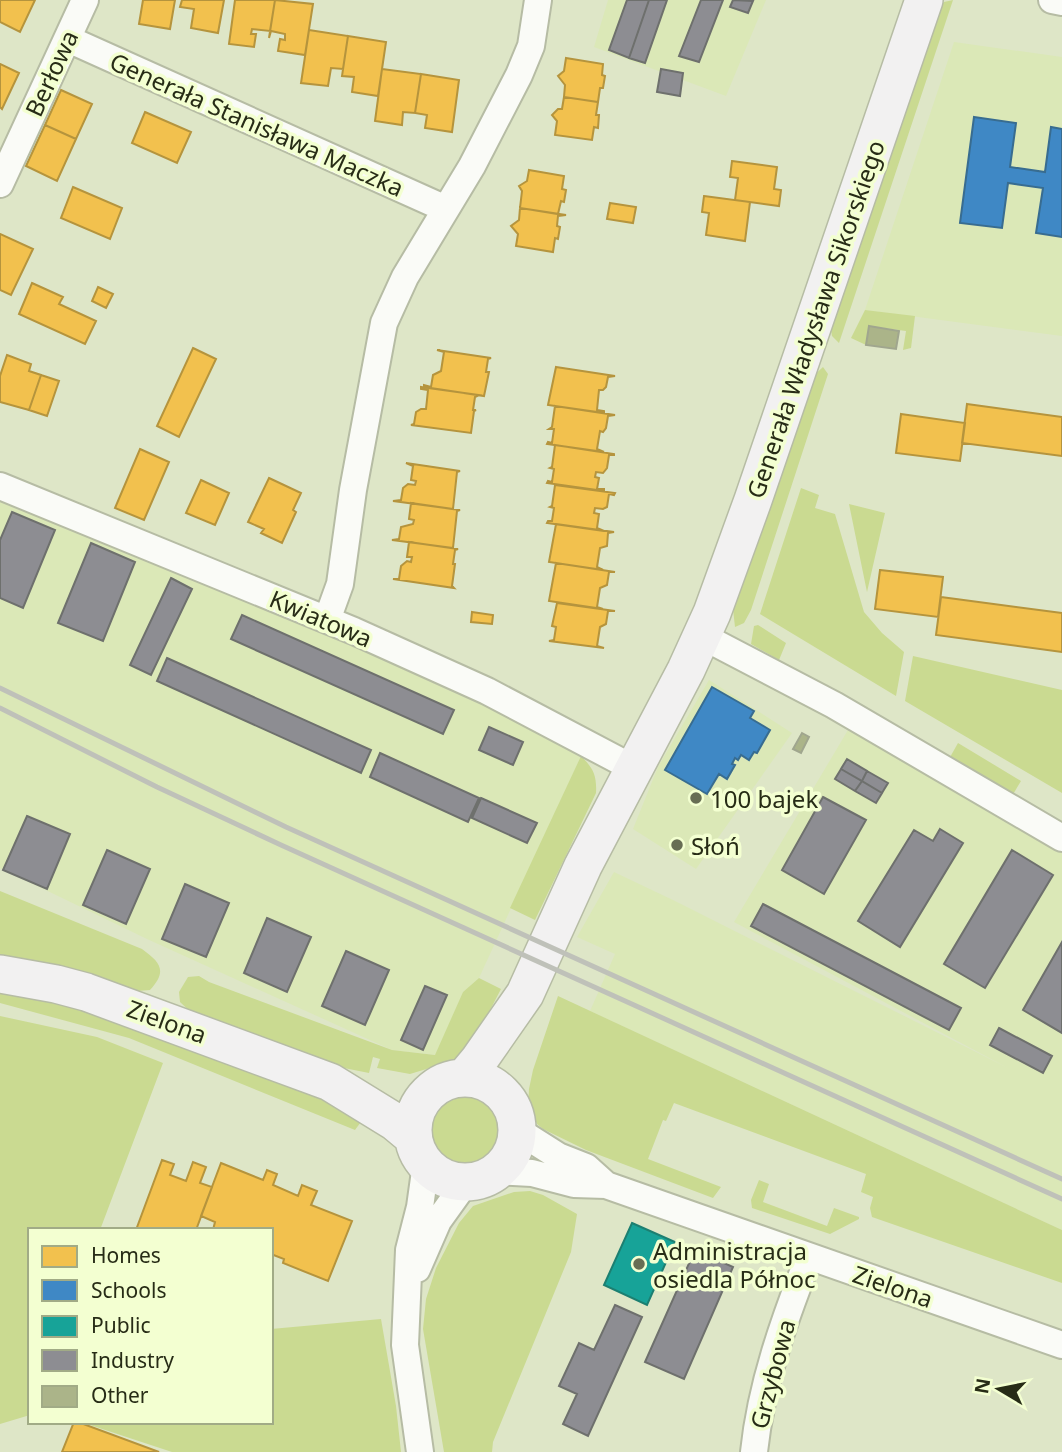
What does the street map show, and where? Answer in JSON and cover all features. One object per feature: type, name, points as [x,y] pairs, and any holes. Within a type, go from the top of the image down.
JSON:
[{"type":"main road","name":"Generała Władysława Sikorskiego","points":[[464,1077],[480,1060],[525,994],[583,866],[702,636],[741,534],[923,0]]},
{"type":"main road","name":"Zielona","points":[[0,974],[86,992],[330,1082],[395,1122],[420,1151]]},
{"type":"main road","name":"Generała Władysława Sikorskiego","points":[[505,1096],[525,994]]},
{"type":"main road","points":[[464,1077],[482,1080],[505,1096],[514,1112],[517,1130],[513,1148],[482,1176],[444,1178],[420,1151],[414,1116],[429,1091],[442,1083],[464,1077]]},
{"type":"main road","name":"Zielona","points":[[330,1082],[406,1092],[429,1091]]},
{"type":"street","name":"Berłowa","points":[[0,184],[85,0]]},
{"type":"street","points":[[327,620],[340,584],[353,490],[384,323],[405,277],[472,166],[519,75],[531,46],[538,0]]},
{"type":"street","points":[[1052,0],[1062,2]]},
{"type":"street","name":"Generała Stanisława Maczka","points":[[68,39],[446,209]]},
{"type":"street","name":"Kwiatowa","points":[[0,486],[327,620],[487,691],[633,768]]},
{"type":"street","points":[[702,636],[834,705],[1062,838]]},
{"type":"street","name":"Zielona","points":[[517,1130],[558,1156],[586,1167],[606,1185]]},
{"type":"street","points":[[420,1151],[420,1207],[409,1250],[405,1345],[420,1452]]},
{"type":"street","name":"Zielona","points":[[482,1176],[532,1173],[574,1184],[606,1185],[1062,1345]]},
{"type":"street","points":[[408,1294],[438,1221],[482,1176]]},
{"type":"street","name":"Grzybowa","points":[[754,1452],[757,1423],[778,1344],[809,1257]]},
{"type":"shaded area","points":[[608,0],[766,0],[726,96],[594,47]]},
{"type":"shaded area","points":[[953,0],[839,343],[832,336],[830,324],[938,9],[944,2]]},
{"type":"shaded area","points":[[954,42],[1062,57],[1062,336],[865,310]]},
{"type":"shaded area","points":[[865,310],[915,316],[911,348],[903,350],[906,331],[869,326],[866,345],[851,338]]},
{"type":"shaded area","points":[[823,367],[828,374],[751,610],[744,623],[735,627],[733,609],[810,379]]},
{"type":"shaded area","points":[[801,488],[819,495],[815,508],[835,514],[864,612],[882,633],[904,652],[896,696],[760,614]]},
{"type":"shaded area","points":[[0,495],[465,695],[581,756],[479,978],[463,992],[436,1055],[392,1050],[147,939],[0,868]]},
{"type":"shaded area","points":[[849,504],[885,513],[867,592]]},
{"type":"shaded area","points":[[758,625],[786,643],[779,660],[751,644],[754,626]]},
{"type":"shaded area","points":[[913,656],[1062,690],[1062,793],[905,701]]},
{"type":"shaded area","name":"100 bajek","points":[[709,680],[792,733],[696,869],[633,829],[658,767]]},
{"type":"shaded area","points":[[848,730],[1062,853],[1062,1230],[590,1011],[615,954],[577,937],[614,872],[1008,1068],[734,922]]},
{"type":"shaded area","points":[[958,743],[1021,781],[1012,796],[949,759]]},
{"type":"shaded area","points":[[581,756],[593,772],[596,793],[535,920],[510,908]]},
{"type":"shaded area","points":[[0,891],[142,949],[160,967],[156,983],[150,990],[125,992],[0,958]]},
{"type":"shaded area","points":[[199,976],[392,1050],[435,1055],[463,992],[479,978],[501,989],[474,1041],[456,1060],[410,1074],[377,1068],[380,1059],[373,1057],[369,1073],[339,1067],[197,1018],[180,1002],[179,992],[188,977]]},
{"type":"shaded area","points":[[0,991],[63,1003],[131,1025],[366,1115],[355,1130],[129,1038],[0,1003]]},
{"type":"shaded area","points":[[558,996],[1062,1230],[1062,1283],[872,1217],[870,1208],[873,1197],[861,1192],[866,1174],[674,1103],[666,1121],[663,1120],[648,1159],[721,1187],[713,1198],[586,1150],[543,1129],[537,1124],[528,1107],[529,1089]]},
{"type":"shaded area","points":[[0,1016],[97,1037],[163,1063],[101,1228],[28,1228],[28,1416],[0,1424]]},
{"type":"shaded area","points":[[473,1097],[486,1103],[495,1112],[499,1118],[499,1146],[491,1157],[480,1165],[459,1167],[441,1157],[433,1146],[431,1125],[441,1107],[452,1099]]},
{"type":"shaded area","points":[[759,1180],[769,1184],[763,1202],[827,1226],[834,1208],[859,1219],[830,1234],[752,1208],[751,1200]]},
{"type":"shaded area","points":[[530,1191],[543,1195],[577,1214],[571,1252],[493,1442],[492,1452],[444,1452],[423,1329],[426,1299],[436,1268],[459,1223],[473,1206],[514,1192]]},
{"type":"shaded area","points":[[381,1319],[401,1452],[172,1452],[87,1424],[273,1424],[273,1329]]},
{"type":"building: Homes","points":[[0,0],[35,0],[20,32],[0,22]]},
{"type":"building: Homes","points":[[143,0],[175,0],[170,29],[139,24]]},
{"type":"building: Homes","points":[[182,0],[224,0],[218,33],[191,28],[194,9],[180,7]]},
{"type":"building: Homes","points":[[235,0],[275,0],[270,31],[252,29],[251,34],[256,34],[254,47],[229,44]]},
{"type":"building: Homes","points":[[275,0],[313,4],[305,55],[278,51],[280,39],[285,40],[285,34],[271,31],[269,38]]},
{"type":"building: Homes","points":[[309,30],[348,36],[343,69],[331,68],[328,86],[301,83]]},
{"type":"building: Homes","points":[[348,36],[386,42],[378,96],[352,92],[354,77],[342,76]]},
{"type":"building: Homes","points":[[566,58],[603,64],[602,75],[605,76],[598,102],[564,97],[565,85],[558,76],[564,71]]},
{"type":"building: Homes","points":[[0,64],[19,73],[2,109],[0,107]]},
{"type":"building: Homes","points":[[382,69],[421,74],[415,113],[403,112],[402,125],[375,121]]},
{"type":"building: Homes","points":[[421,74],[459,80],[452,132],[425,128],[427,115],[415,113]]},
{"type":"building: Homes","points":[[61,90],[92,104],[76,139],[45,125]]},
{"type":"building: Homes","points":[[564,97],[598,102],[598,128],[594,127],[592,140],[555,135],[557,121],[552,115],[562,109]]},
{"type":"building: Homes","points":[[145,112],[191,132],[177,163],[132,143]]},
{"type":"building: Homes","points":[[45,125],[76,139],[57,181],[26,166]]},
{"type":"building: Homes","points":[[732,161],[777,167],[774,189],[781,190],[779,206],[735,200],[738,178],[730,177]]},
{"type":"building: Homes","points":[[529,170],[564,176],[562,189],[566,190],[558,214],[520,208],[522,191],[519,186],[527,181]]},
{"type":"building: Homes","points":[[73,187],[122,208],[110,239],[61,218]]},
{"type":"building: Homes","points":[[704,196],[750,202],[745,241],[706,235],[709,213],[702,212]]},
{"type":"building: Homes","points":[[610,203],[636,207],[633,223],[607,219]]},
{"type":"building: Homes","points":[[520,208],[566,215],[558,216],[557,226],[560,227],[553,252],[516,246],[518,234],[511,226],[519,220]]},
{"type":"building: Homes","points":[[0,234],[33,249],[11,295],[0,290]]},
{"type":"building: Homes","points":[[32,283],[63,297],[59,304],[96,321],[85,344],[19,314]]},
{"type":"building: Homes","points":[[98,287],[113,294],[106,308],[92,301]]},
{"type":"building: Homes","points":[[193,348],[216,359],[179,437],[157,426]]},
{"type":"building: Homes","points":[[437,350],[491,358],[488,359],[486,372],[489,372],[484,396],[424,387],[431,387],[433,375],[441,371],[444,352]]},
{"type":"building: Homes","points":[[7,355],[31,364],[29,371],[41,375],[29,410],[0,402],[0,376]]},
{"type":"building: Homes","points":[[556,367],[615,376],[608,377],[606,387],[599,390],[597,410],[604,413],[548,405]]},
{"type":"building: Homes","points":[[41,375],[59,381],[47,416],[29,410]]},
{"type":"building: Homes","points":[[421,387],[479,395],[475,397],[473,410],[476,410],[471,433],[411,425],[414,424],[416,412],[426,409],[428,390]]},
{"type":"building: Homes","points":[[967,404],[1062,417],[1062,456],[962,443]]},
{"type":"building: Homes","points":[[555,406],[615,415],[608,416],[606,428],[603,432],[600,431],[597,449],[604,452],[547,444],[552,443],[554,429],[549,429],[552,427]]},
{"type":"building: Homes","points":[[901,414],[965,423],[960,461],[896,453]]},
{"type":"building: Homes","points":[[555,445],[614,454],[609,455],[607,468],[603,473],[596,472],[595,477],[599,478],[597,489],[604,491],[547,483],[552,482],[554,469],[550,468]]},
{"type":"building: Homes","points":[[140,449],[169,462],[144,520],[115,508]]},
{"type":"building: Homes","points":[[406,463],[460,471],[457,472],[453,509],[393,501],[401,500],[403,488],[408,484],[415,485],[416,481],[411,480],[413,466]]},
{"type":"building: Homes","points":[[269,478],[301,493],[282,543],[261,533],[264,529],[248,522]]},
{"type":"building: Homes","points":[[201,480],[229,493],[215,525],[186,513]]},
{"type":"building: Homes","points":[[555,485],[615,493],[609,494],[607,507],[595,508],[594,513],[599,514],[597,528],[604,531],[547,523],[552,521],[554,508],[550,507]]},
{"type":"building: Homes","points":[[411,503],[460,510],[457,511],[453,548],[392,540],[399,539],[401,527],[413,524],[414,520],[409,519]]},
{"type":"building: Homes","points":[[556,524],[614,532],[608,533],[607,546],[600,548],[597,567],[603,570],[549,562]]},
{"type":"building: Homes","points":[[409,542],[458,549],[455,550],[453,564],[454,588],[393,579],[399,579],[401,566],[407,561],[411,562],[412,557],[407,557]]},
{"type":"building: Homes","points":[[556,563],[615,572],[609,572],[607,585],[600,588],[597,607],[603,609],[549,601]]},
{"type":"building: Homes","points":[[880,570],[943,577],[938,617],[875,609]]},
{"type":"building: Homes","points":[[941,597],[1062,613],[1062,652],[936,635]]},
{"type":"building: Homes","points":[[557,603],[615,611],[608,611],[606,624],[600,627],[597,646],[604,648],[549,641],[554,640],[556,627],[552,626]]},
{"type":"building: Homes","points":[[472,612],[493,615],[492,624],[471,622]]},
{"type":"building: Homes","points":[[162,1160],[174,1164],[170,1175],[186,1181],[193,1162],[206,1167],[200,1183],[212,1187],[197,1228],[137,1228]]},
{"type":"building: Homes","points":[[221,1163],[263,1180],[267,1170],[277,1174],[273,1185],[298,1196],[302,1185],[317,1191],[311,1205],[352,1221],[328,1281],[283,1263],[284,1259],[273,1255],[273,1228],[214,1228],[215,1222],[201,1216]]},
{"type":"building: Homes","points":[[73,1424],[83,1424],[159,1452],[62,1452]]},
{"type":"building: Schools","points":[[974,117],[1016,123],[1010,167],[1045,172],[1051,127],[1062,129],[1062,237],[1036,233],[1043,188],[1008,183],[1002,228],[960,223]]},
{"type":"building: Schools","points":[[712,687],[754,711],[750,718],[770,730],[757,753],[754,752],[749,760],[741,755],[738,760],[735,758],[732,764],[735,765],[727,779],[719,774],[707,794],[665,770]]},
{"type":"building: Public","name":"Administracja osiedla Północ","points":[[632,1223],[675,1242],[647,1305],[604,1285]]},
{"type":"building: Industry","points":[[627,0],[649,0],[629,58],[609,50]]},
{"type":"building: Industry","points":[[649,0],[667,0],[645,63],[629,58]]},
{"type":"building: Industry","points":[[701,0],[723,0],[699,62],[679,56]]},
{"type":"building: Industry","points":[[733,0],[753,1],[748,13],[730,7]]},
{"type":"building: Industry","points":[[661,69],[683,73],[680,96],[657,92]]},
{"type":"building: Industry","points":[[12,512],[55,530],[23,608],[0,598],[0,540]]},
{"type":"building: Industry","points":[[91,543],[135,562],[103,641],[58,623]]},
{"type":"building: Industry","points":[[171,578],[192,589],[151,675],[130,665]]},
{"type":"building: Industry","points":[[242,615],[454,710],[443,734],[231,639]]},
{"type":"building: Industry","points":[[167,658],[371,750],[361,773],[157,681]]},
{"type":"building: Industry","points":[[489,727],[523,742],[513,765],[479,750]]},
{"type":"building: Industry","points":[[380,753],[479,798],[468,822],[370,777]]},
{"type":"building: Industry","points":[[847,759],[867,771],[862,781],[841,769]]},
{"type":"building: Industry","points":[[841,769],[862,781],[855,791],[835,779]]},
{"type":"building: Industry","points":[[867,771],[888,783],[882,793],[862,781]]},
{"type":"building: Industry","points":[[862,781],[882,793],[876,803],[855,791]]},
{"type":"building: Industry","points":[[823,797],[866,820],[824,894],[782,870]]},
{"type":"building: Industry","points":[[481,798],[537,823],[527,843],[472,818]]},
{"type":"building: Industry","points":[[27,816],[70,834],[47,889],[3,870]]},
{"type":"building: Industry","points":[[940,829],[963,843],[900,947],[858,921],[914,830],[933,841]]},
{"type":"building: Industry","points":[[107,850],[150,869],[126,924],[83,905]]},
{"type":"building: Industry","points":[[1012,850],[1053,875],[985,988],[944,964]]},
{"type":"building: Industry","points":[[185,884],[229,903],[206,957],[162,939]]},
{"type":"building: Industry","points":[[763,904],[961,1008],[949,1030],[751,926]]},
{"type":"building: Industry","points":[[267,918],[311,937],[287,992],[244,973]]},
{"type":"building: Industry","points":[[1062,942],[1062,1033],[1023,1010]]},
{"type":"building: Industry","points":[[346,951],[389,970],[365,1025],[322,1006]]},
{"type":"building: Industry","points":[[425,986],[447,995],[423,1050],[401,1040]]},
{"type":"building: Industry","points":[[999,1028],[1052,1056],[1043,1073],[990,1045]]},
{"type":"building: Industry","points":[[695,1250],[733,1267],[684,1379],[645,1362]]},
{"type":"building: Industry","points":[[615,1305],[642,1317],[588,1436],[563,1424],[577,1394],[559,1386],[579,1343],[594,1350]]},
{"type":"building: Other","points":[[869,326],[899,331],[896,349],[866,345]]},
{"type":"building: Other","points":[[802,733],[809,737],[801,753],[793,749]]},
{"type":"railway","points":[[0,688],[286,827],[1062,1179]]},
{"type":"railway","points":[[0,708],[157,787],[281,845],[1062,1199]]},
{"type":"place","name":"100 bajek","points":[[696,798]]},
{"type":"place","name":"Słoń","points":[[677,845]]},
{"type":"place","name":"Administracja osiedla Północ","points":[[639,1264]]}]
